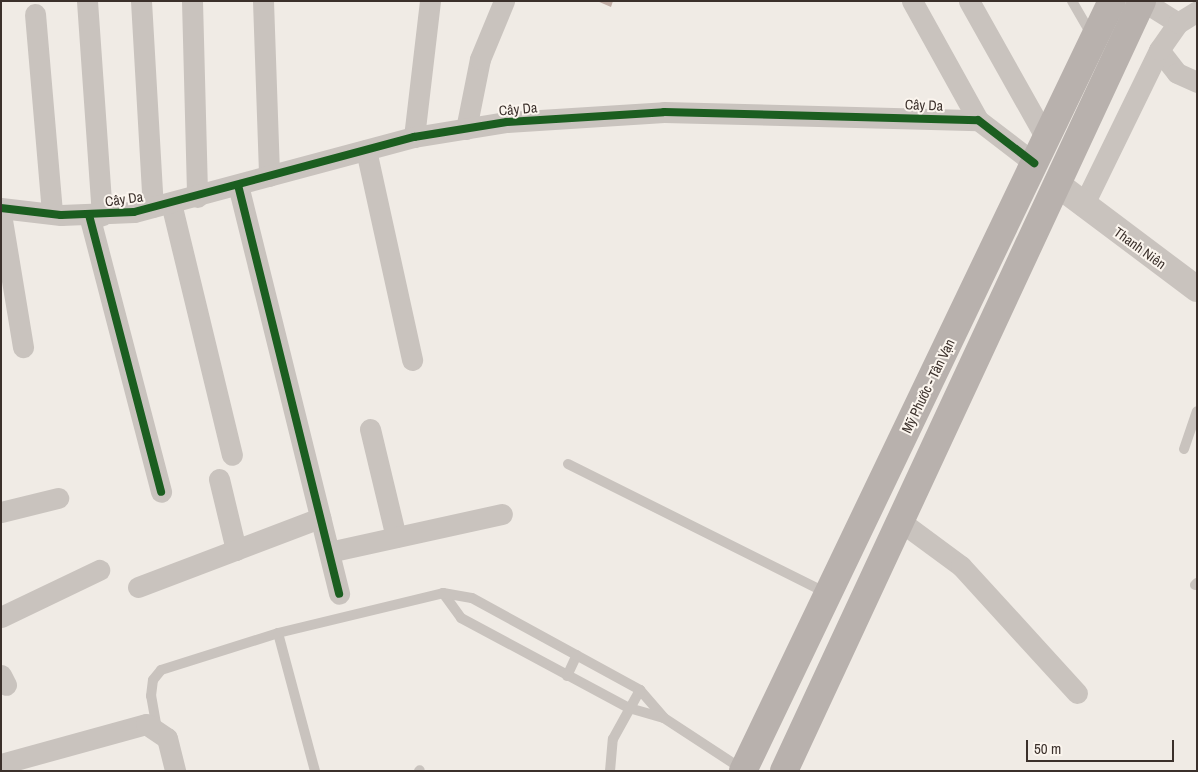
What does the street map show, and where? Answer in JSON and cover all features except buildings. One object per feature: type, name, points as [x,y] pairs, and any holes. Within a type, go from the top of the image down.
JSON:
[{"type":"main road","name":"Mỹ Phước - Tân Vạn","points":[[743,770],[1112,1]]},
{"type":"main road","points":[[784,771],[1143,1]]},
{"type":"main road","points":[[1034,163],[1057,184]]},
{"type":"street","points":[[87,1],[95,215],[161,492]]},
{"type":"street","points":[[141,1],[162,205],[232,455]]},
{"type":"street","points":[[192,1],[197,196]]},
{"type":"street","points":[[263,1],[269,176]]},
{"type":"street","points":[[414,137],[430,1]]},
{"type":"street","points":[[912,1],[978,120],[1034,163]]},
{"type":"street","points":[[969,1],[1046,138]]},
{"type":"street","points":[[1143,1],[1178,23]]},
{"type":"street","points":[[466,129],[480,59],[500,3]]},
{"type":"street","points":[[1057,184],[1083,206],[1159,50],[1178,23],[1197,12]]},
{"type":"street","points":[[35,14],[52,213]]},
{"type":"street","points":[[1159,50],[1177,74],[1197,82]]},
{"type":"street","name":"Cây Da","points":[[1,208],[95,215],[162,205],[414,137],[507,122],[664,112],[978,120]]},
{"type":"street","points":[[366,150],[412,360]]},
{"type":"street","points":[[238,185],[338,594]]},
{"type":"street","name":"Thanh Niên","points":[[1083,206],[1197,289]]},
{"type":"street","points":[[1,214],[23,347]]},
{"type":"street","points":[[370,429],[396,537]]},
{"type":"street","points":[[220,479],[236,550]]},
{"type":"street","points":[[1,512],[58,498]]},
{"type":"street","points":[[328,552],[502,514]]},
{"type":"street","points":[[138,587],[320,518]]},
{"type":"street","points":[[900,520],[961,566],[1076,693]]},
{"type":"street","points":[[1,617],[99,570]]},
{"type":"street","points":[[1,764],[146,724],[157,729],[167,738],[176,771]]},
{"type":"lane","points":[[1072,1],[1094,40]]},
{"type":"lane","points":[[1184,449],[1197,411]]},
{"type":"lane","points":[[568,464],[828,594]]},
{"type":"lane","points":[[443,594],[461,618],[629,708],[664,718]]},
{"type":"lane","points":[[157,729],[151,696],[153,680],[162,670],[278,634],[443,594],[472,598],[640,690],[664,718],[743,770]]},
{"type":"lane","points":[[278,634],[314,771]]},
{"type":"lane","points":[[567,676],[577,655]]},
{"type":"lane","points":[[610,771],[613,739],[640,690]]},
{"type":"cycle path","points":[[1,208],[61,215],[134,212],[414,137],[507,122],[664,112],[978,120],[1034,163]]},
{"type":"cycle path","points":[[238,185],[339,594]]},
{"type":"cycle path","points":[[89,215],[161,492]]}]
